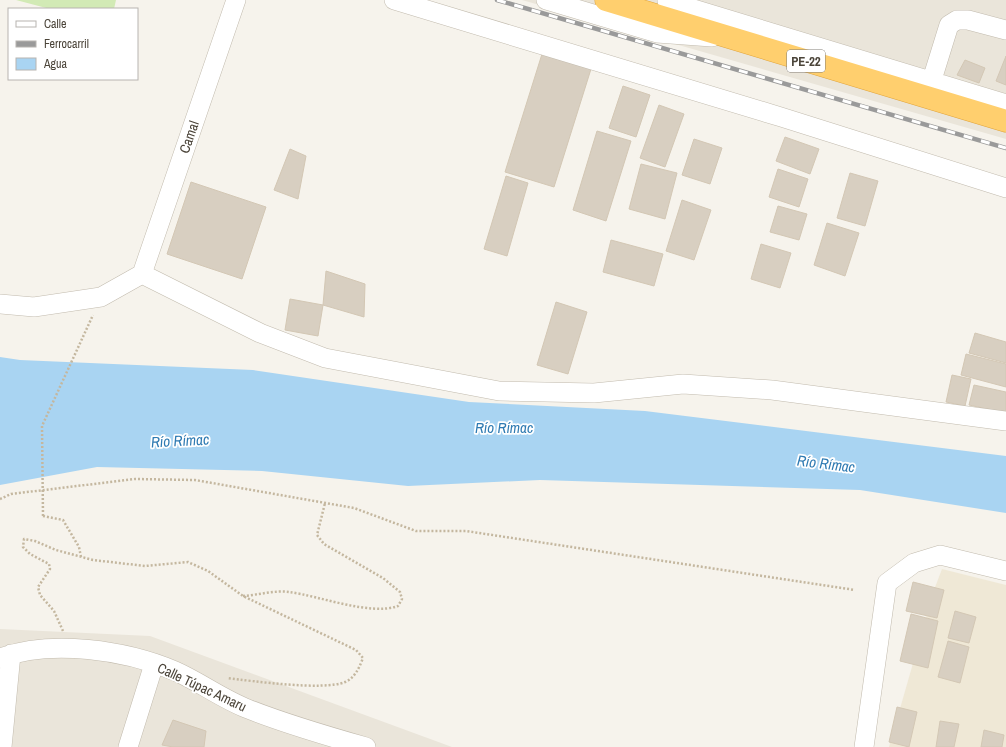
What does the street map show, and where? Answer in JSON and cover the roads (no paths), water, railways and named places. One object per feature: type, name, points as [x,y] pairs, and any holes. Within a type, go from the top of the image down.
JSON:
[{"type":"highway","name":"PE-22","points":[[606,0],[732,39],[931,91],[1006,121]]},
{"type":"street","name":"Camal","points":[[142,274],[236,0]]},
{"type":"street","points":[[394,0],[781,116],[1006,188]]},
{"type":"street","points":[[546,0],[657,33],[732,39]]},
{"type":"street","points":[[664,1],[732,39]]},
{"type":"street","points":[[664,1],[931,91],[1006,104]]},
{"type":"street","points":[[931,91],[950,26],[957,20],[976,21],[1006,30]]},
{"type":"street","points":[[0,304],[34,307],[101,297],[142,274],[260,333],[325,358],[499,390],[594,393],[683,384],[772,390],[1006,421]]},
{"type":"street","points":[[864,747],[887,583],[914,563],[940,555],[1006,571]]},
{"type":"street","name":"Calle Túpac Amaru","points":[[5,656],[40,648],[70,648],[104,652],[154,664],[176,672],[247,709],[314,732],[366,747]]},
{"type":"street","points":[[2,747],[5,656]]},
{"type":"street","points":[[128,747],[154,664]]},
{"type":"water","name":"Río Rímac","points":[[0,357],[20,360],[253,370],[469,402],[645,411],[1006,456],[1006,513],[860,490],[540,480],[408,486],[262,471],[97,467],[0,485]]},
{"type":"railway","points":[[497,0],[1006,148]]}]
